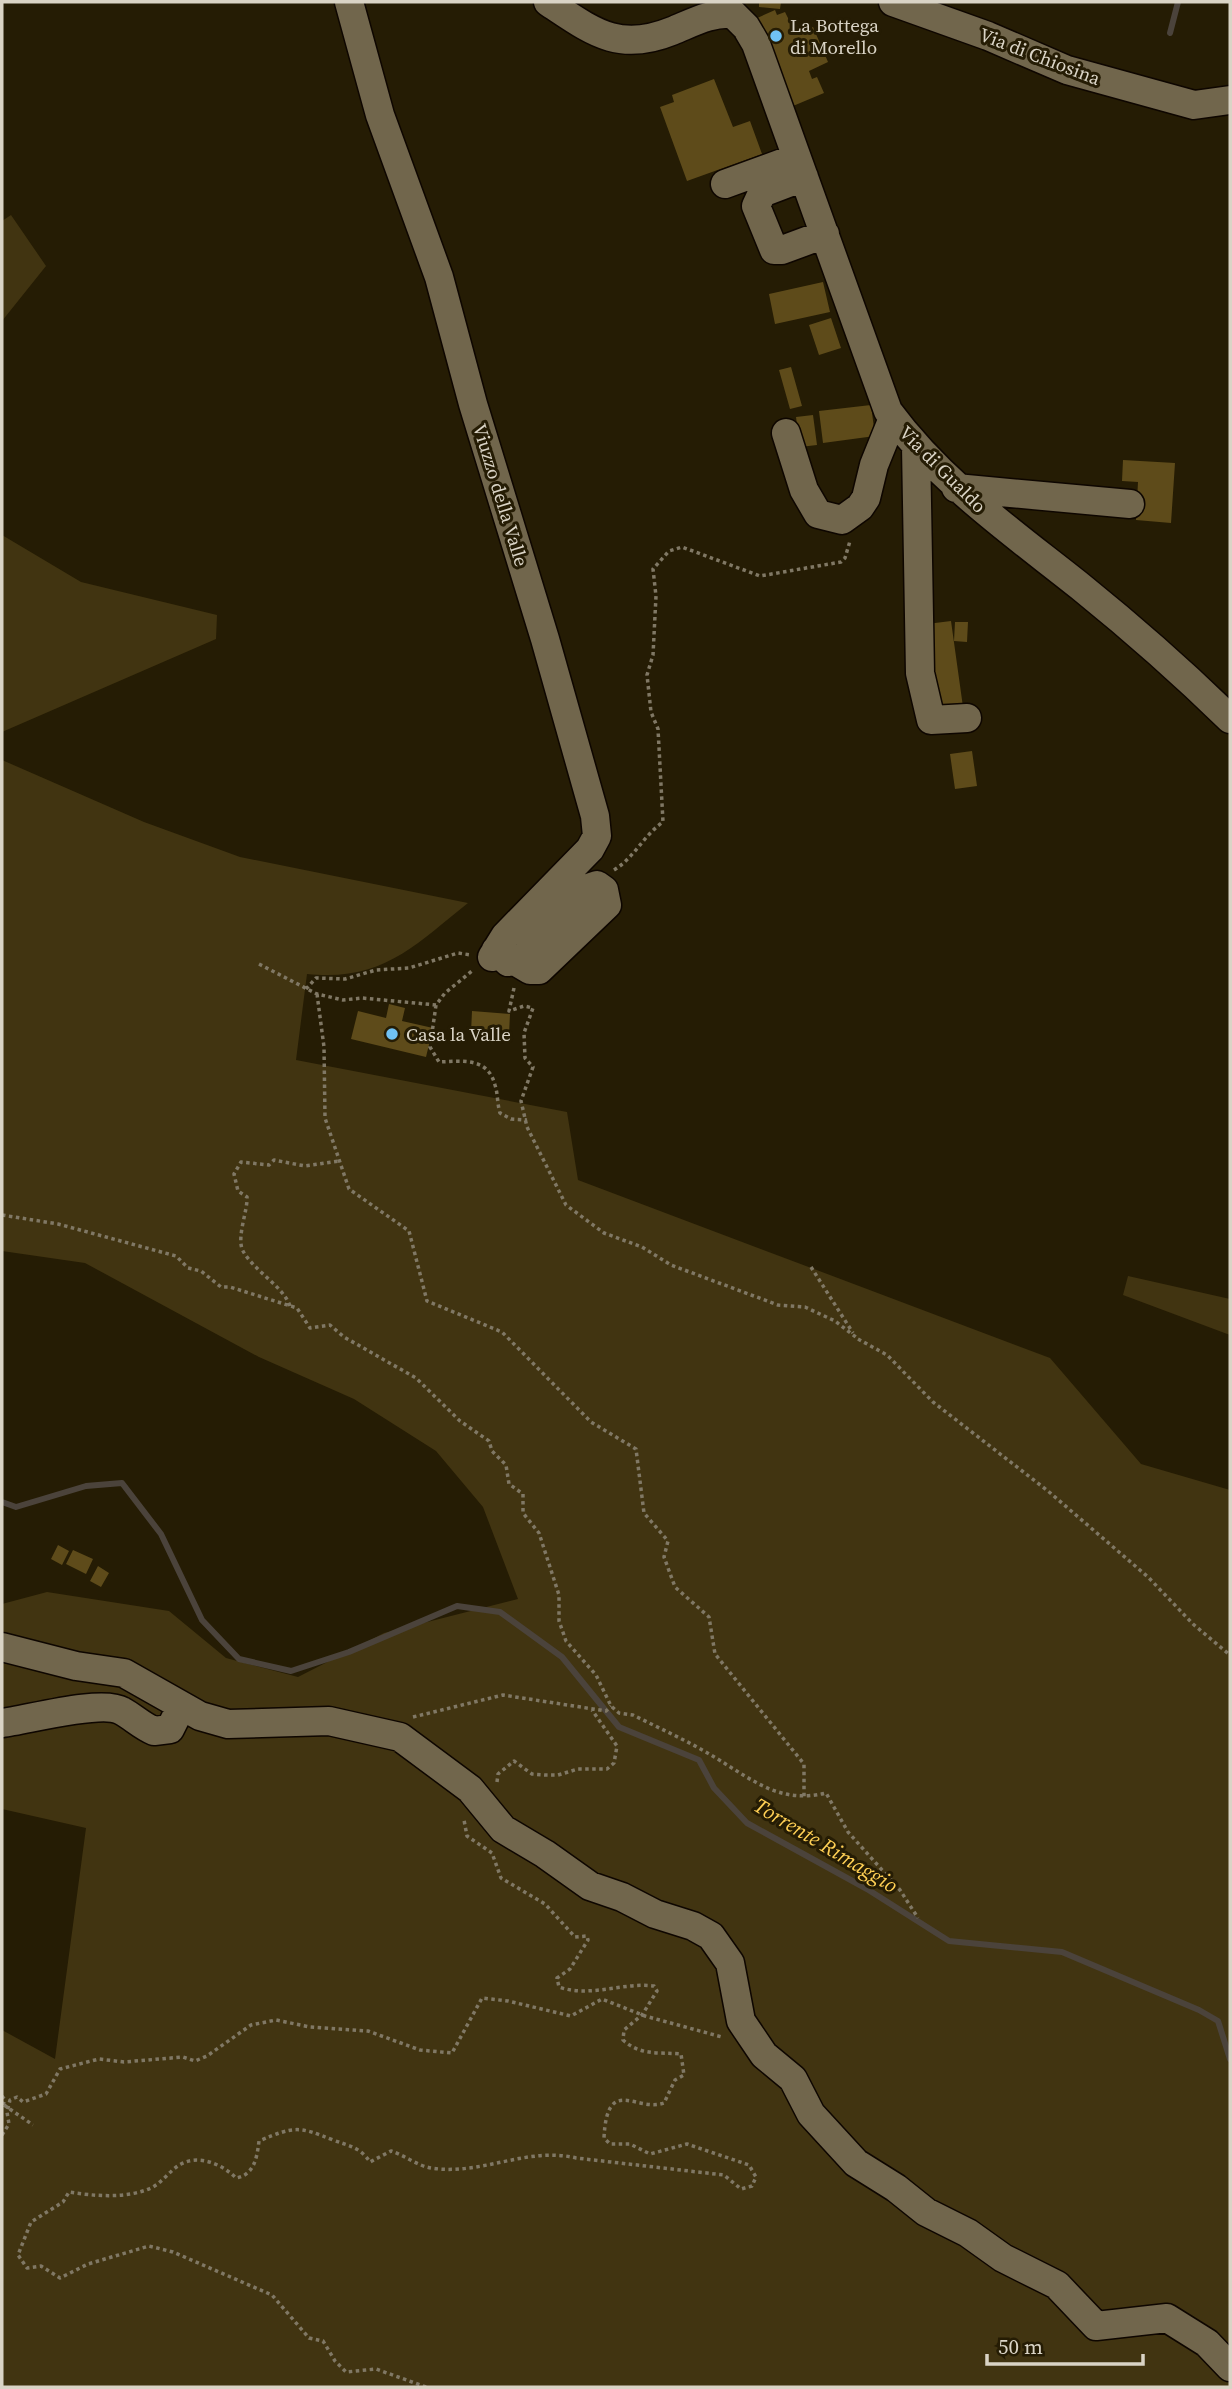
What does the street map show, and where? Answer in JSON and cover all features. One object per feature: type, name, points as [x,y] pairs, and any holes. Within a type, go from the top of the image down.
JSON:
[{"type":"street","name":"Viuzzo della Valle","points":[[349,2],[380,115],[439,277],[473,404],[545,639],[595,816],[597,836],[590,849],[505,936],[494,959]]},
{"type":"street","points":[[548,2],[612,40],[628,42],[670,32],[681,13],[714,15],[736,8]]},
{"type":"street","name":"Via di Chiosina","points":[[893,2],[988,36],[1067,70],[1194,105],[1230,100]]},
{"type":"street","name":"Via di Gualdo","points":[[736,8],[756,44],[893,418],[956,488],[1084,589],[1190,680],[1230,719]]},
{"type":"street","points":[[725,184],[800,167]]},
{"type":"street","points":[[800,167],[762,193],[756,206],[774,250],[782,250],[825,234]]},
{"type":"street","points":[[786,433],[804,490],[818,514],[834,519],[847,517],[860,507],[866,498],[874,465],[893,418]]},
{"type":"street","points":[[916,446],[922,684],[930,720],[967,718]]},
{"type":"street","points":[[956,488],[1130,504]]},
{"type":"street","points":[[2,1647],[76,1666],[124,1673],[181,1707],[228,1724],[329,1721],[400,1737],[470,1789],[502,1829],[545,1854],[590,1886],[622,1896],[655,1914],[693,1926],[711,1937],[730,1963],[741,2021],[758,2045],[793,2079],[811,2114],[856,2163],[896,2188],[926,2212],[968,2233],[1003,2258],[1056,2285],[1096,2326],[1167,2318],[1207,2343],[1230,2367]]},
{"type":"street","points":[[2,1723],[77,1709],[106,1707],[121,1710],[154,1731],[170,1729],[181,1707]]},
{"type":"path","points":[[609,872],[629,860],[649,832],[663,822],[658,729],[651,712],[647,675],[653,655],[656,596],[653,569],[670,551],[682,547],[694,550],[706,559],[760,576],[841,562],[848,552],[850,542],[847,517]]},
{"type":"path","points":[[306,989],[316,978],[345,979],[376,970],[409,968],[458,953],[494,959]]},
{"type":"path","points":[[494,959],[445,993],[436,1005],[430,1048],[439,1062],[469,1060],[479,1063],[489,1071],[495,1082],[500,1113],[511,1119],[527,1120]]},
{"type":"path","points":[[494,959],[514,994],[509,1011],[512,1013],[524,1006],[533,1008],[524,1033],[525,1058],[533,1067],[521,1101],[535,1149],[559,1187],[566,1205],[604,1233],[642,1247],[671,1265],[778,1305],[805,1307],[835,1321],[857,1338],[887,1355],[933,1402],[1048,1491],[1148,1577],[1193,1624],[1230,1655]]},
{"type":"path","points":[[258,964],[317,994],[343,1000],[362,998],[436,1005]]},
{"type":"path","points":[[317,994],[324,1047],[325,1118],[349,1189],[409,1231],[427,1301],[502,1332],[591,1422],[636,1448],[644,1513],[668,1541],[664,1558],[675,1587],[709,1617],[715,1654],[804,1765],[804,1798]]},
{"type":"path","points":[[290,1306],[243,1251],[242,1217],[247,1202],[244,1193],[238,1191],[234,1174],[241,1162],[245,1161],[269,1164],[274,1160],[305,1166],[339,1161]]},
{"type":"path","points":[[2,1215],[58,1224],[176,1256],[188,1268],[201,1271],[221,1287],[230,1287],[297,1308],[310,1328],[330,1325],[344,1337],[416,1378],[460,1421],[489,1441],[492,1451],[506,1465],[509,1484],[523,1493],[523,1513],[539,1533],[559,1595],[559,1621],[566,1641],[596,1675],[611,1706],[619,1713],[633,1715],[715,1758],[769,1790],[804,1798],[826,1794],[848,1832],[900,1890],[918,1918]]},
{"type":"path","points":[[811,1267],[857,1338]]},
{"type":"path","points":[[411,1717],[503,1695],[592,1710],[606,1711],[611,1706]]},
{"type":"path","points":[[426,2387],[376,2369],[346,2372],[335,2361],[323,2341],[309,2338],[272,2295],[173,2252],[149,2246],[129,2251],[105,2262],[88,2264],[60,2278],[41,2266],[27,2268],[18,2255],[31,2222],[63,2202],[68,2192],[109,2195],[149,2189],[182,2163],[209,2162],[224,2166],[236,2178],[244,2177],[256,2162],[259,2141],[286,2130],[310,2129],[362,2150],[370,2162],[391,2151],[430,2168],[485,2167],[555,2153],[576,2158],[724,2175],[730,2177],[736,2186],[746,2190],[756,2177],[749,2165],[743,2162],[687,2144],[650,2154],[630,2144],[610,2144],[604,2138],[609,2110],[613,2104],[631,2100],[658,2105],[664,2103],[675,2080],[684,2076],[681,2054],[648,2054],[634,2050],[623,2040],[624,2030],[642,2015],[657,1991],[654,1986],[635,1983],[600,1991],[570,1990],[556,1983],[557,1978],[570,1969],[588,1940],[587,1936],[575,1937],[545,1904],[501,1878],[492,1853],[467,1836],[463,1816],[489,1796],[497,1799],[501,1790],[497,1783],[498,1774],[513,1761],[532,1774],[558,1776],[578,1769],[607,1769],[614,1763],[617,1746],[592,1710]]},
{"type":"path","points":[[5,2106],[10,2100],[17,2098],[23,2102],[46,2094],[60,2069],[99,2059],[163,2061],[183,2057],[195,2061],[208,2056],[251,2025],[276,2020],[310,2027],[368,2031],[420,2050],[452,2053],[482,1998],[508,2001],[571,2016],[603,1999],[642,2015],[758,2045]]},
{"type":"path","points":[[2,2096],[9,2124],[2,2135]]},
{"type":"path","points":[[5,2106],[33,2125]]},
{"type":"shaded area","points":[[11,215],[46,266],[2,321],[2,221]]},
{"type":"shaded area","points":[[2,535],[81,582],[217,615],[216,639],[2,732]]},
{"type":"shaded area","points":[[2,760],[144,822],[240,857],[468,903],[413,946],[377,966],[333,975],[307,974],[296,1060],[567,1112],[578,1180],[1050,1358],[1141,1464],[1230,1490],[1230,2387],[2,2387],[2,2030],[55,2059],[86,1828],[2,1809],[2,1604],[47,1592],[169,1611],[226,1658],[298,1677],[384,1633],[518,1599],[483,1507],[436,1451],[354,1399],[259,1357],[85,1263],[2,1251]]},
{"type":"shaded area","points":[[1128,1276],[1230,1299],[1230,1335],[1123,1295]]},
{"type":"building","points":[[759,2],[781,2],[780,9],[759,7]]},
{"type":"building","points":[[775,10],[777,15],[785,12],[790,22],[794,20],[800,33],[813,27],[828,62],[809,71],[812,79],[817,77],[824,93],[793,106],[755,19]]},
{"type":"building","points":[[714,79],[733,127],[750,121],[762,154],[687,181],[660,107],[674,102],[672,95]]},
{"type":"building","points":[[823,282],[830,312],[775,324],[769,294]]},
{"type":"building","points":[[831,318],[841,348],[819,355],[809,325]]},
{"type":"building","points":[[791,367],[802,406],[790,409],[779,370]]},
{"type":"building","points":[[871,405],[875,436],[823,443],[819,411]]},
{"type":"building","points":[[813,415],[817,445],[800,447],[796,417]]},
{"type":"building","points":[[1123,460],[1175,463],[1171,523],[1136,520],[1138,482],[1122,481]]},
{"type":"building","points":[[951,621],[963,707],[939,711],[927,624]]},
{"type":"building","points":[[955,622],[968,622],[967,642],[954,641]]},
{"type":"building","points":[[972,751],[977,786],[955,789],[950,754]]},
{"type":"building","name":"Casa la Valle","points":[[389,1004],[405,1008],[402,1021],[433,1028],[426,1057],[351,1039],[358,1011],[386,1018]]},
{"type":"building","points":[[472,1011],[510,1014],[509,1035],[471,1033]]},
{"type":"building","points":[[58,1545],[69,1551],[62,1565],[51,1559]]},
{"type":"building","points":[[73,1550],[93,1559],[86,1574],[66,1564]]},
{"type":"building","points":[[98,1566],[109,1573],[101,1587],[90,1581]]},
{"type":"waterway","points":[[1170,33],[1178,2]]},
{"type":"waterway","name":"Torrente Rimaggio","points":[[2,1502],[16,1507],[86,1486],[122,1483],[161,1534],[202,1620],[239,1659],[291,1671],[349,1652],[457,1606],[500,1612],[562,1657],[619,1727],[699,1760],[714,1788],[747,1823],[867,1889],[949,1941],[1062,1952],[1199,2010],[1218,2021],[1230,2059]]},
{"type":"place","name":"La Bottega di Morello","points":[[776,36]]},
{"type":"place","name":"Casa la Valle","points":[[392,1034]]}]
